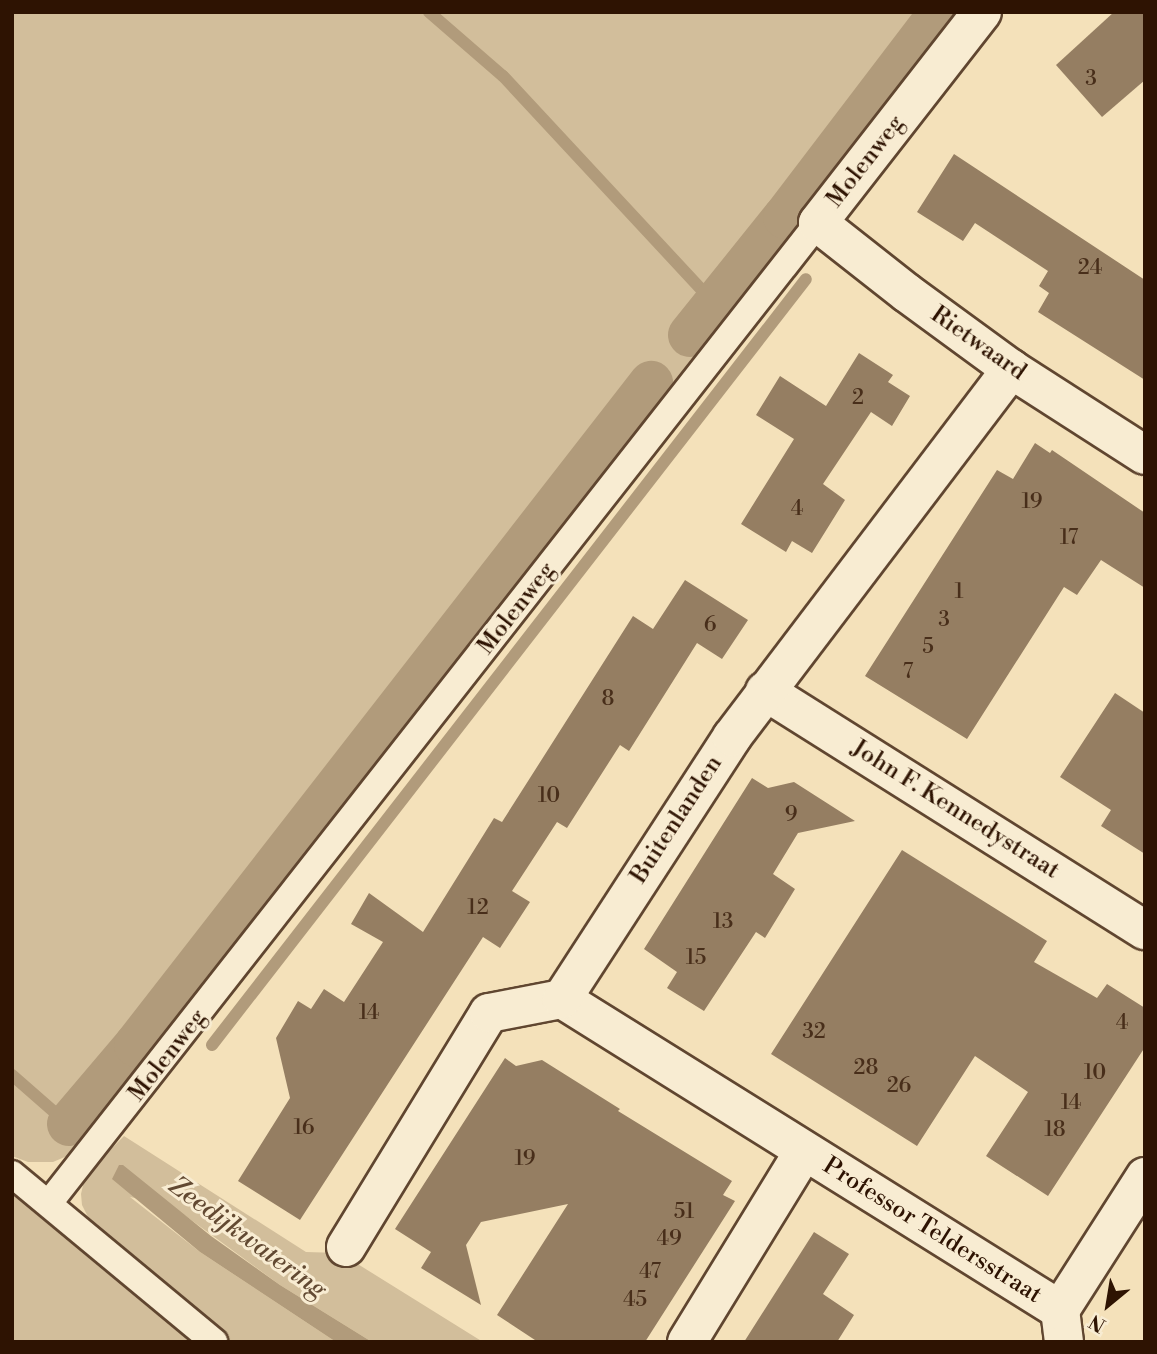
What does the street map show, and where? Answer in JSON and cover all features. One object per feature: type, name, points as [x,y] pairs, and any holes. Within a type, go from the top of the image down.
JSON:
[{"type":"street","name":"Molenweg","points":[[818,223],[982,12]]},
{"type":"street","name":"Rietwaard","points":[[818,223],[907,293],[1011,369],[1145,455]]},
{"type":"street","name":"Buitenlanden","points":[[562,999],[670,828],[765,691],[1011,369]]},
{"type":"street","name":"John F. Kennedystraat","points":[[765,691],[1145,930]]},
{"type":"street","name":"Professor Teldersstraat","points":[[562,999],[804,1151],[1062,1326],[1145,1177]]},
{"type":"street","points":[[346,1247],[489,1013],[562,999]]},
{"type":"street","name":"Professor Teldersstraat","points":[[687,1342],[804,1151]]},
{"type":"lane","name":"Molenweg","points":[[49,1203],[818,223]]},
{"type":"lane","points":[[12,1174],[214,1342]]},
{"type":"shaded area","points":[[12,12],[964,12],[859,152],[74,1153],[53,1162],[28,1162],[12,1156]]},
{"type":"shaded area","points":[[124,1136],[306,1252],[340,1253],[483,1342],[372,1342],[280,1285],[172,1206],[130,1197],[200,1252],[336,1342],[227,1342],[101,1236],[82,1205],[84,1181],[97,1163]]},
{"type":"shaded area","points":[[119,1165],[123,1165],[211,1236],[280,1285],[372,1342],[336,1342],[200,1252],[112,1179]]},
{"type":"shaded area","points":[[12,1190],[53,1221],[193,1342],[12,1342]]},
{"type":"building","points":[[1114,12],[1145,12],[1145,80],[1102,117],[1056,65]]},
{"type":"building","points":[[954,154],[1145,280],[1145,380],[1038,312],[1049,293],[1039,286],[1048,271],[975,223],[963,241],[917,212]]},
{"type":"building","points":[[859,353],[893,375],[888,382],[910,396],[892,426],[871,412],[823,484],[845,500],[812,553],[792,541],[786,552],[741,524],[794,439],[756,415],[780,376],[826,406]]},
{"type":"building","points":[[1035,443],[1050,453],[1052,450],[1145,513],[1145,588],[1101,560],[1077,595],[1064,587],[967,739],[865,676],[997,470],[1013,479]]},
{"type":"building","points":[[685,580],[748,620],[722,659],[697,643],[629,751],[620,745],[567,828],[557,822],[512,891],[530,902],[500,948],[483,937],[300,1220],[238,1181],[290,1098],[276,1038],[298,1001],[311,1009],[324,989],[344,1002],[383,942],[351,924],[369,893],[423,932],[494,818],[502,822],[633,616],[653,629]]},
{"type":"building","points":[[1115,693],[1145,713],[1145,854],[1101,826],[1111,810],[1060,777]]},
{"type":"building","points":[[752,778],[768,788],[794,782],[855,821],[798,833],[773,874],[795,889],[765,938],[756,932],[704,1011],[667,988],[677,972],[644,949]]},
{"type":"building","points":[[902,850],[1047,941],[1034,962],[1097,998],[1107,984],[1145,1008],[1145,1047],[1048,1196],[986,1156],[1028,1092],[975,1056],[917,1146],[771,1054]]},
{"type":"building","points":[[505,1058],[516,1066],[542,1060],[620,1109],[618,1111],[732,1181],[723,1195],[735,1201],[645,1342],[538,1342],[497,1315],[568,1204],[481,1222],[466,1245],[481,1305],[421,1268],[431,1252],[395,1229]]},
{"type":"building","points":[[814,1232],[849,1254],[823,1294],[854,1315],[837,1342],[744,1342]]},
{"type":"waterway","points":[[429,12],[503,76],[714,303]]},
{"type":"waterway","points":[[690,335],[785,217],[941,12]]},
{"type":"waterway","points":[[212,1045],[806,279]]},
{"type":"waterway","points":[[69,1124],[136,1045],[651,383]]},
{"type":"waterway","name":"Zeedijkwatering","points":[[12,1075],[84,1138]]}]
